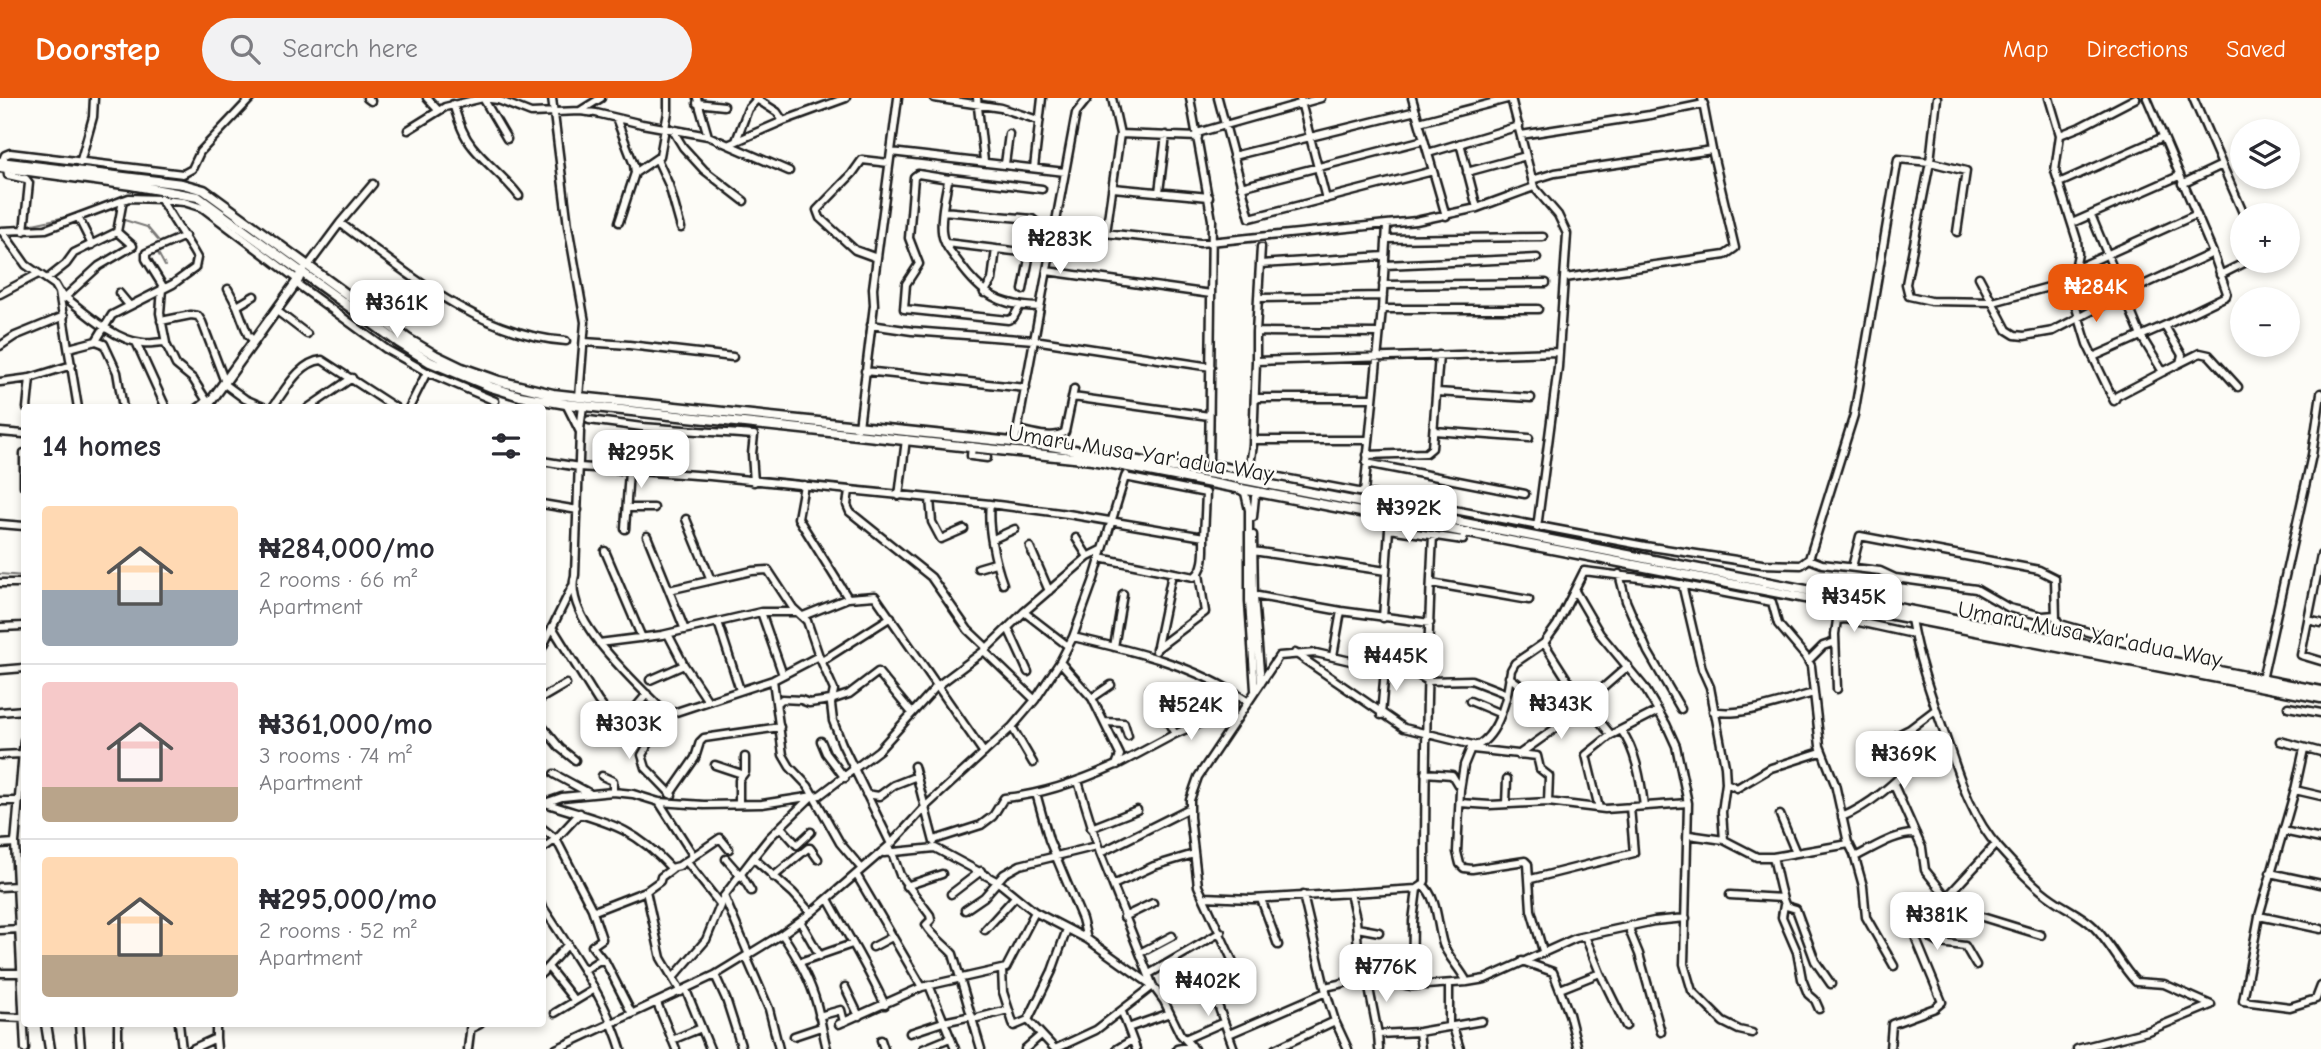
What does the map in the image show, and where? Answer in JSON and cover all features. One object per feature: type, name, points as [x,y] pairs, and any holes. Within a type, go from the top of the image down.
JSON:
[{"type":"main road","name":"Umaru Musa Yar'adua Way","points":[[2,165],[182,184],[204,191],[410,350],[455,373],[520,396],[566,404],[581,402]]},
{"type":"main road","name":"Umaru Musa Yar'adua Way","points":[[2,165],[189,194],[209,203],[408,339],[461,368],[527,389],[581,402],[972,446],[1063,452],[1208,473],[2321,691]]},
{"type":"main road","points":[[225,383],[306,270]]},
{"type":"main road","points":[[210,404],[298,282]]},
{"type":"main road","name":"Umaru Musa Yar'adua Way","points":[[599,404],[1015,443],[2321,698]]},
{"type":"main road","points":[[48,1027],[51,1049]]},
{"type":"street","points":[[76,171],[93,117],[94,98]]},
{"type":"street","points":[[24,231],[29,183],[26,178],[8,175],[2,165],[5,155],[10,153],[183,174],[192,169],[200,152],[251,98]]},
{"type":"street","points":[[427,98],[438,110]]},
{"type":"street","points":[[408,130],[438,110],[483,98],[498,100],[531,113],[580,111],[708,136],[733,143],[789,171]]},
{"type":"street","points":[[483,98],[507,139]]},
{"type":"street","points":[[546,640],[572,587],[575,575],[585,322],[568,226],[552,98]]},
{"type":"street","points":[[580,111],[601,98]]},
{"type":"street","points":[[635,173],[662,153],[669,129],[668,98]]},
{"type":"street","points":[[733,143],[846,98]]},
{"type":"street","points":[[859,427],[898,98]]},
{"type":"street","points":[[934,98],[977,101],[1038,120]]},
{"type":"street","points":[[1034,168],[1042,98]]},
{"type":"street","points":[[1015,443],[1076,113],[1088,98]]},
{"type":"street","points":[[1106,233],[1120,134],[1112,98]]},
{"type":"street","points":[[1190,98],[1209,197],[1212,242],[1208,473]]},
{"type":"street","points":[[1218,98],[1250,218],[1433,171]]},
{"type":"street","points":[[1120,134],[1198,135],[1301,101],[1321,98]]},
{"type":"street","points":[[1412,98],[1446,216]]},
{"type":"street","points":[[1419,122],[1511,98],[1533,183],[1564,225],[1567,234],[1558,367],[1535,537]]},
{"type":"street","points":[[1937,98],[1930,162],[1906,284],[1909,296],[1931,301],[1993,302],[2067,282]]},
{"type":"street","points":[[2049,98],[2060,135],[2055,164],[2073,223],[2078,254],[2075,269]]},
{"type":"street","points":[[2060,135],[2136,98]]},
{"type":"street","points":[[2093,357],[2226,296],[2213,253],[2147,98]]},
{"type":"street","points":[[2193,98],[2239,203]]},
{"type":"street","points":[[733,143],[748,109],[757,99],[777,112],[783,121]]},
{"type":"street","points":[[708,136],[697,100],[724,106]]},
{"type":"street","points":[[977,101],[984,161]]},
{"type":"street","points":[[1301,101],[1326,200]]},
{"type":"street","points":[[1521,135],[1650,115],[1703,101],[1735,242],[1732,253],[1565,278]]},
{"type":"street","points":[[453,104],[460,125],[474,149],[509,181],[519,196]]},
{"type":"street","points":[[1233,156],[1416,111]]},
{"type":"street","points":[[616,118],[635,173],[619,222]]},
{"type":"street","points":[[1428,153],[1519,127]]},
{"type":"street","points":[[669,129],[704,170],[744,201]]},
{"type":"street","points":[[1005,164],[1009,134]]},
{"type":"street","points":[[1159,192],[1166,135]]},
{"type":"street","points":[[2059,183],[2163,137]]},
{"type":"street","points":[[1241,187],[1424,139]]},
{"type":"street","points":[[1460,143],[1477,208]]},
{"type":"street","points":[[1056,228],[1187,242],[1212,242],[1387,226],[1477,208],[1555,173],[1712,150]]},
{"type":"street","points":[[891,152],[1065,172]]},
{"type":"street","points":[[1467,172],[1526,156]]},
{"type":"street","points":[[657,159],[669,185],[681,228]]},
{"type":"street","points":[[1210,464],[1537,526],[1762,564],[1801,565],[1809,559],[1854,415],[1898,159],[1930,162],[1966,171],[1957,232]]},
{"type":"street","points":[[877,258],[855,250],[820,218],[817,210],[862,160],[890,163]]},
{"type":"street","points":[[2182,184],[2222,165]]},
{"type":"street","points":[[1020,306],[1013,318],[1008,320],[904,309],[906,284],[919,264],[909,238],[914,177],[918,174],[1042,189]]},
{"type":"street","points":[[2073,223],[2179,176]]},
{"type":"street","points":[[948,179],[943,211],[943,238],[970,278],[984,293],[1020,306],[1040,307]]},
{"type":"street","points":[[306,270],[373,184]]},
{"type":"street","points":[[1112,188],[1209,197]]},
{"type":"street","points":[[96,341],[112,316],[163,289],[195,268],[197,258],[161,200],[161,190]]},
{"type":"street","points":[[1,231],[46,229],[136,197],[184,202],[202,208],[386,349],[428,372],[495,401]]},
{"type":"street","points":[[117,232],[123,200]]},
{"type":"street","points":[[943,211],[1035,220],[1023,290]]},
{"type":"street","points":[[2091,215],[2141,336],[2163,372]]},
{"type":"street","points":[[2195,215],[2075,269],[2067,282],[2093,357],[2114,401],[2116,396],[2200,353],[2209,355],[2238,387]]},
{"type":"street","points":[[78,217],[92,245]]},
{"type":"street","points":[[340,223],[450,302],[495,324],[523,333],[566,341]]},
{"type":"street","points":[[1364,493],[1382,309],[1387,226]]},
{"type":"street","points":[[1,231],[26,265],[47,279],[62,297],[104,326],[136,342],[162,341],[166,345]]},
{"type":"street","points":[[47,279],[74,254],[117,232]]},
{"type":"street","points":[[62,297],[99,266],[133,246],[117,232]]},
{"type":"street","points":[[185,236],[146,253],[145,256],[163,289],[159,308],[166,345],[176,365],[194,379],[208,404]]},
{"type":"street","points":[[1386,239],[1543,237]]},
{"type":"street","points":[[946,243],[1030,253]]},
{"type":"street","points":[[1249,472],[1253,440],[1261,247]]},
{"type":"street","points":[[984,293],[992,280],[996,249]]},
{"type":"street","points":[[1979,277],[2007,330],[2024,336],[2053,331],[2124,294],[2213,253]]},
{"type":"street","points":[[1260,264],[1385,256]]},
{"type":"street","points":[[1385,265],[1536,258]]},
{"type":"street","points":[[2220,275],[2230,270]]},
{"type":"street","points":[[1047,271],[1210,294]]},
{"type":"street","points":[[0,294],[38,274]]},
{"type":"street","points":[[1383,285],[1546,283]]},
{"type":"street","points":[[228,289],[248,335],[254,341]]},
{"type":"street","points":[[119,293],[129,305]]},
{"type":"street","points":[[236,306],[254,296]]},
{"type":"street","points":[[1258,298],[1383,296]]},
{"type":"street","points":[[62,297],[77,404]]},
{"type":"street","points":[[1382,309],[1538,309]]},
{"type":"street","points":[[277,311],[307,334]]},
{"type":"street","points":[[161,321],[194,314],[198,316],[225,383],[245,399],[257,404]]},
{"type":"street","points":[[0,346],[15,336],[64,316]]},
{"type":"street","points":[[2168,324],[2166,328],[2182,355],[2180,363]]},
{"type":"street","points":[[871,325],[912,331],[1034,340],[1211,368]]},
{"type":"street","points":[[1256,332],[1378,333]]},
{"type":"street","points":[[69,348],[96,341],[104,344],[117,372],[122,404]]},
{"type":"street","points":[[136,342],[165,404]]},
{"type":"street","points":[[584,342],[733,357]]},
{"type":"street","points":[[404,359],[410,350]]},
{"type":"street","points":[[1256,360],[1558,352]]},
{"type":"street","points":[[1367,459],[1432,449],[1439,355]]},
{"type":"street","points":[[275,404],[304,366],[315,360],[322,360],[390,404]]},
{"type":"street","points":[[0,382],[30,378],[72,365]]},
{"type":"street","points":[[411,404],[428,372]]},
{"type":"street","points":[[865,372],[1026,388]]},
{"type":"street","points":[[27,404],[30,378]]},
{"type":"street","points":[[314,404],[352,378]]},
{"type":"street","points":[[1018,430],[1061,435],[1065,432],[1073,393],[1209,416]]},
{"type":"street","points":[[1437,393],[1531,398]]},
{"type":"street","points":[[2262,680],[2312,455],[2321,393]]},
{"type":"street","points":[[1255,398],[1372,398]]},
{"type":"street","points":[[566,404],[580,432]]},
{"type":"street","points":[[589,420],[642,427],[754,435],[754,482]]},
{"type":"street","points":[[1434,431],[1529,438]]},
{"type":"street","points":[[0,432],[21,434]]},
{"type":"street","points":[[900,496],[906,439]]},
{"type":"street","points":[[1253,440],[1368,440]]},
{"type":"street","points":[[972,446],[971,456],[988,458]]},
{"type":"street","points":[[1367,459],[1525,494]]},
{"type":"street","points":[[546,462],[578,467],[804,485],[990,504],[1069,514],[1204,537]]},
{"type":"street","points":[[556,1049],[715,975],[782,934],[891,847],[926,806],[1012,727],[1035,700],[1060,662],[1083,615],[1128,467]]},
{"type":"street","points":[[625,528],[629,471]]},
{"type":"street","points":[[1125,477],[1206,494],[1204,551],[1199,574],[1205,612],[1155,653]]},
{"type":"street","points":[[804,485],[798,518],[848,598]]},
{"type":"street","points":[[1237,488],[1245,493],[1249,510],[1249,601],[1255,690]]},
{"type":"street","points":[[849,491],[847,505],[850,512],[931,577],[968,630],[1035,700]]},
{"type":"street","points":[[1261,492],[1255,496],[1253,510],[1254,597],[1261,683]]},
{"type":"street","points":[[930,499],[932,522],[941,539],[964,529]]},
{"type":"street","points":[[990,504],[989,519],[995,563],[1003,584]]},
{"type":"street","points":[[546,505],[578,510]]},
{"type":"street","points":[[627,508],[654,508]]},
{"type":"street","points":[[687,519],[711,580]]},
{"type":"street","points":[[0,524],[21,526]]},
{"type":"street","points":[[993,539],[1015,529]]},
{"type":"street","points":[[1383,618],[1389,529],[1462,540],[1465,532]]},
{"type":"street","points":[[1412,986],[1413,921],[1420,887],[1425,880],[1425,734],[1433,535]]},
{"type":"street","points":[[647,536],[685,630]]},
{"type":"street","points":[[1852,567],[1860,536],[2039,570],[2055,578],[2055,615],[2060,624],[2102,636],[2106,642],[2103,649]]},
{"type":"street","points":[[1076,538],[1088,557]]},
{"type":"street","points":[[1030,547],[1049,590]]},
{"type":"street","points":[[605,551],[642,638]]},
{"type":"street","points":[[1253,551],[1385,571]]},
{"type":"street","points":[[673,978],[706,940],[724,896],[781,827],[812,798],[845,778],[879,750],[936,687],[986,649],[1088,557],[1101,554],[1172,574],[1194,577],[1199,574]]},
{"type":"street","points":[[2321,555],[2317,592],[2301,655],[2321,661]]},
{"type":"street","points":[[1809,559],[1822,564],[1880,571],[1895,578],[1976,589],[2009,608],[2043,616],[2055,615]]},
{"type":"street","points":[[978,568],[995,563]]},
{"type":"street","points":[[669,590],[751,571],[768,570],[800,614],[834,690],[831,700],[833,721],[853,770],[891,847],[900,875],[932,919],[926,925],[941,945],[952,952],[974,1017],[981,1049]]},
{"type":"street","points":[[1543,951],[1531,910],[1528,864],[1525,861],[1472,869],[1464,868],[1460,864],[1457,852],[1460,790],[1462,773],[1474,747],[1494,730],[1501,714],[1514,663],[1544,643],[1584,571],[1682,584],[1773,602],[1778,624],[1808,660],[1821,752],[1835,785],[1847,843],[1855,857],[1863,886],[1866,917],[1894,966]]},
{"type":"street","points":[[1155,653],[1172,574]]},
{"type":"street","points":[[1619,574],[1626,601],[1648,652],[1681,709]]},
{"type":"street","points":[[0,583],[21,583]]},
{"type":"street","points":[[1432,583],[1529,600]]},
{"type":"street","points":[[1682,584],[1702,669],[1710,687],[1725,766],[1726,783],[1722,812],[1724,840]]},
{"type":"street","points":[[572,587],[581,613],[598,643],[666,714]]},
{"type":"street","points":[[1575,591],[1600,634],[1629,666],[1658,711],[1676,746],[1688,803],[1684,964],[1694,995],[1723,1022],[1752,1033]]},
{"type":"street","points":[[1114,647],[1123,594]]},
{"type":"street","points":[[598,643],[668,634],[761,612],[800,614],[848,598],[875,596],[984,753]]},
{"type":"street","points":[[1258,596],[1430,624]]},
{"type":"street","points":[[1333,656],[1341,611]]},
{"type":"street","points":[[761,612],[783,675]]},
{"type":"street","points":[[1024,612],[1068,646]]},
{"type":"street","points":[[676,803],[646,768],[642,755],[666,714],[773,680],[821,659],[891,617]]},
{"type":"street","points":[[1837,689],[1835,642],[1836,622],[1840,619],[1913,634]]},
{"type":"street","points":[[1911,619],[1935,710],[1961,784],[1996,844],[2053,900],[2091,924],[2109,943],[2127,973],[2136,982],[2164,984],[2211,1004],[2148,1031],[2077,1049]]},
{"type":"street","points":[[2308,620],[2321,622]]},
{"type":"street","points":[[718,622],[740,690]]},
{"type":"street","points":[[0,626],[21,626]]},
{"type":"street","points":[[552,627],[598,701],[617,725],[620,726],[648,694]]},
{"type":"street","points":[[1008,628],[1028,672]]},
{"type":"street","points":[[668,634],[684,665],[708,701]]},
{"type":"street","points":[[1073,637],[1155,653],[1247,701]]},
{"type":"street","points":[[1808,660],[1823,646],[1835,642]]},
{"type":"street","points":[[1544,643],[1585,704],[1611,735]]},
{"type":"street","points":[[1295,653],[1381,715],[1404,728],[1474,747],[1538,757],[1540,769],[1550,778],[1548,802]]},
{"type":"street","points":[[1247,992],[1198,886],[1190,808],[1198,777],[1279,656],[1295,653],[1333,656],[1416,674],[1428,681],[1471,680],[1507,694]]},
{"type":"street","points":[[1060,662],[1092,698],[1120,755],[1116,765]]},
{"type":"street","points":[[650,680],[684,665]]},
{"type":"street","points":[[1518,755],[1563,723],[1629,666]]},
{"type":"street","points":[[0,670],[21,668]]},
{"type":"street","points":[[1381,715],[1385,669]]},
{"type":"street","points":[[778,703],[782,699],[809,703],[831,700],[849,694],[878,672],[912,713]]},
{"type":"street","points":[[1509,677],[1529,692]]},
{"type":"street","points":[[773,680],[783,755],[808,786],[812,798],[859,872],[892,937],[926,986],[955,1049]]},
{"type":"street","points":[[546,696],[566,684]]},
{"type":"street","points":[[1092,698],[1111,685]]},
{"type":"street","points":[[1150,689],[1175,734]]},
{"type":"street","points":[[891,847],[935,844],[981,825],[993,816],[1003,797],[1036,793],[1078,782],[1228,710],[1233,706],[1236,693]]},
{"type":"street","points":[[1713,711],[1725,713],[1814,693]]},
{"type":"street","points":[[1470,701],[1501,714]]},
{"type":"street","points":[[2288,707],[2321,713]]},
{"type":"street","points":[[0,712],[21,710]]},
{"type":"street","points":[[1896,736],[1935,710]]},
{"type":"street","points":[[1599,808],[1587,755],[1611,735],[1658,711]]},
{"type":"street","points":[[1105,722],[1124,723],[1128,736]]},
{"type":"street","points":[[670,794],[695,758],[704,738],[780,727]]},
{"type":"street","points":[[1012,727],[1033,763]]},
{"type":"street","points":[[1621,730],[1631,748],[1644,806]]},
{"type":"street","points":[[546,731],[560,748],[575,760]]},
{"type":"street","points":[[1842,817],[1865,805],[1893,783],[1945,736]]},
{"type":"street","points":[[821,741],[826,753],[845,778]]},
{"type":"street","points":[[2280,741],[2321,752]]},
{"type":"street","points":[[2304,749],[2259,916],[2244,1001],[2290,1006],[2316,999],[2321,986]]},
{"type":"street","points":[[1726,783],[1737,788],[1772,768],[1821,752]]},
{"type":"street","points":[[0,755],[21,754]]},
{"type":"street","points":[[739,803],[739,780],[744,772],[746,758]]},
{"type":"street","points":[[715,765],[742,774]]},
{"type":"street","points":[[914,766],[935,844],[998,882],[1035,912],[1087,940],[1153,986]]},
{"type":"street","points":[[21,770],[15,843],[21,951]]},
{"type":"street","points":[[1425,773],[1455,776],[1460,790]]},
{"type":"street","points":[[554,774],[590,793]]},
{"type":"street","points":[[602,776],[613,781],[612,792]]},
{"type":"street","points":[[866,794],[879,796],[897,784],[917,776]]},
{"type":"street","points":[[1506,804],[1507,779]]},
{"type":"street","points":[[1078,782],[1099,850],[1153,986],[1190,1048],[1177,1049]]},
{"type":"street","points":[[1893,783],[1925,858],[1925,870],[1947,897],[1960,910],[2041,935]]},
{"type":"street","points":[[2295,790],[2321,796]]},
{"type":"street","points":[[546,803],[558,797],[612,792],[633,794],[659,802],[704,805],[812,798]]},
{"type":"street","points":[[1036,793],[1055,858],[1082,919],[1087,940]]},
{"type":"street","points":[[0,801],[19,801]]},
{"type":"street","points":[[788,801],[794,814]]},
{"type":"street","points":[[659,802],[693,856]]},
{"type":"street","points":[[1460,803],[1548,802],[1599,808],[1688,803]]},
{"type":"street","points":[[546,804],[614,824],[652,847],[674,868]]},
{"type":"street","points":[[1531,879],[1634,853],[1630,807]]},
{"type":"street","points":[[965,911],[1004,874],[1020,865],[1099,850],[1190,808]]},
{"type":"street","points":[[1091,828],[1137,810]]},
{"type":"street","points":[[546,846],[580,813]]},
{"type":"street","points":[[1780,815],[1796,853]]},
{"type":"street","points":[[781,827],[797,845],[811,832]]},
{"type":"street","points":[[546,831],[556,839],[592,909],[602,939],[592,946],[612,970],[632,1014]]},
{"type":"street","points":[[2283,831],[2321,839]]},
{"type":"street","points":[[1855,857],[1887,841],[1916,834]]},
{"type":"street","points":[[1689,835],[1724,840],[1750,856],[1773,857],[1847,843]]},
{"type":"street","points":[[592,909],[646,891],[660,881],[661,877],[720,838],[729,849]]},
{"type":"street","points":[[0,844],[15,843]]},
{"type":"street","points":[[1890,1049],[1892,1024],[1936,1007],[1942,1002],[1915,934],[1916,924],[1947,897],[1996,844]]},
{"type":"street","points":[[773,877],[807,848],[810,848],[818,859]]},
{"type":"street","points":[[1113,885],[1154,866],[1195,854]]},
{"type":"street","points":[[1773,857],[1781,884],[1782,917],[1797,952],[1808,994],[1819,1009]]},
{"type":"street","points":[[753,858],[793,893],[811,913]]},
{"type":"street","points":[[726,859],[751,891]]},
{"type":"street","points":[[686,860],[720,904]]},
{"type":"street","points":[[951,894],[981,871]]},
{"type":"street","points":[[2270,873],[2321,884]]},
{"type":"street","points":[[906,886],[942,874]]},
{"type":"street","points":[[0,887],[17,886]]},
{"type":"street","points":[[1204,897],[1261,899],[1420,887],[1431,894],[1445,948],[1467,982]]},
{"type":"street","points":[[646,891],[661,958],[683,991],[710,1049]]},
{"type":"street","points":[[1350,893],[1358,949],[1367,978],[1379,1049]]},
{"type":"street","points":[[1303,895],[1325,990],[1348,1049]]},
{"type":"street","points":[[1730,895],[1783,902],[1796,909],[1815,961],[1831,984]]},
{"type":"street","points":[[724,896],[769,1009],[779,1049]]},
{"type":"street","points":[[985,930],[1015,897]]},
{"type":"street","points":[[828,898],[852,944],[869,969],[885,1005]]},
{"type":"street","points":[[1261,899],[1278,945]]},
{"type":"street","points":[[1940,902],[1933,919],[1933,939],[1939,943],[1965,946],[1976,965]]},
{"type":"street","points":[[1124,917],[1153,903]]},
{"type":"street","points":[[546,912],[595,989],[613,1022],[621,1049]]},
{"type":"street","points":[[819,1016],[841,1010],[841,1023],[926,986],[1002,970],[1006,968],[1035,912]]},
{"type":"street","points":[[2259,916],[2321,929]]},
{"type":"street","points":[[1229,1034],[1325,990],[1367,978],[1412,986],[1449,985],[1485,979],[1543,951],[1585,936],[1686,918]]},
{"type":"street","points":[[800,921],[820,956]]},
{"type":"street","points":[[1631,926],[1630,932],[1654,1002],[1661,1032]]},
{"type":"street","points":[[1357,928],[1379,932]]},
{"type":"street","points":[[0,930],[20,929]]},
{"type":"street","points":[[1002,970],[1003,992],[1013,1024],[1028,1020],[1052,971],[1067,929]]},
{"type":"street","points":[[1149,974],[1221,932]]},
{"type":"street","points":[[782,934],[800,962],[819,1016],[827,1049]]},
{"type":"street","points":[[1140,953],[1172,936]]},
{"type":"street","points":[[1585,936],[1626,1026]]},
{"type":"street","points":[[873,947],[892,937]]},
{"type":"street","points":[[568,944],[548,967],[575,1001]]},
{"type":"street","points":[[800,962],[852,944]]},
{"type":"street","points":[[584,970],[603,960]]},
{"type":"street","points":[[1522,961],[1553,972],[1578,1049]]},
{"type":"street","points":[[1164,1001],[1234,964]]},
{"type":"street","points":[[0,973],[21,973]]},
{"type":"street","points":[[1560,989],[1600,973]]},
{"type":"street","points":[[715,975],[726,999],[742,1049]]},
{"type":"street","points":[[1208,978],[1234,1049]]},
{"type":"street","points":[[1449,985],[1451,1027],[1460,1049]]},
{"type":"street","points":[[1028,1020],[1053,1049],[1096,1030],[1153,986]]},
{"type":"street","points":[[845,987],[859,1016]]},
{"type":"street","points":[[555,1013],[595,989]]},
{"type":"street","points":[[657,1003],[673,1048]]},
{"type":"street","points":[[910,1033],[943,1022],[1007,1010]]},
{"type":"street","points":[[1122,1012],[1136,1049]]},
{"type":"street","points":[[1128,1028],[1170,1013]]},
{"type":"street","points":[[0,1017],[21,1018]]},
{"type":"street","points":[[1275,1049],[1335,1021]]},
{"type":"street","points":[[1378,1034],[1419,1032],[1482,1021]]},
{"type":"street","points":[[1185,1039],[1224,1022]]},
{"type":"street","points":[[24,1027],[25,1049]]},
{"type":"street","points":[[79,1027],[81,1049]]},
{"type":"street","points":[[118,1027],[118,1049]]},
{"type":"street","points":[[179,1027],[183,1049]]},
{"type":"street","points":[[215,1027],[217,1049]]},
{"type":"street","points":[[468,1049],[470,1027]]},
{"type":"street","points":[[793,1036],[821,1027]]},
{"type":"street","points":[[672,1040],[699,1029]]},
{"type":"street","points":[[1419,1032],[1421,1049]]},
{"type":"street","points":[[1025,1049],[1041,1035]]},
{"type":"street","points":[[192,1049],[216,1038]]},
{"type":"street","points":[[923,1049],[950,1038]]},
{"type":"street","points":[[881,1040],[884,1049]]},
{"type":"street","points":[[1117,1049],[1132,1040]]},
{"type":"waterway","points":[[28,225],[75,215]]},
{"type":"waterway","points":[[121,219],[147,227],[158,240]]},
{"type":"waterway","points":[[158,253],[165,266]]},
{"type":"waterway","points":[[0,574],[21,576]]}]
